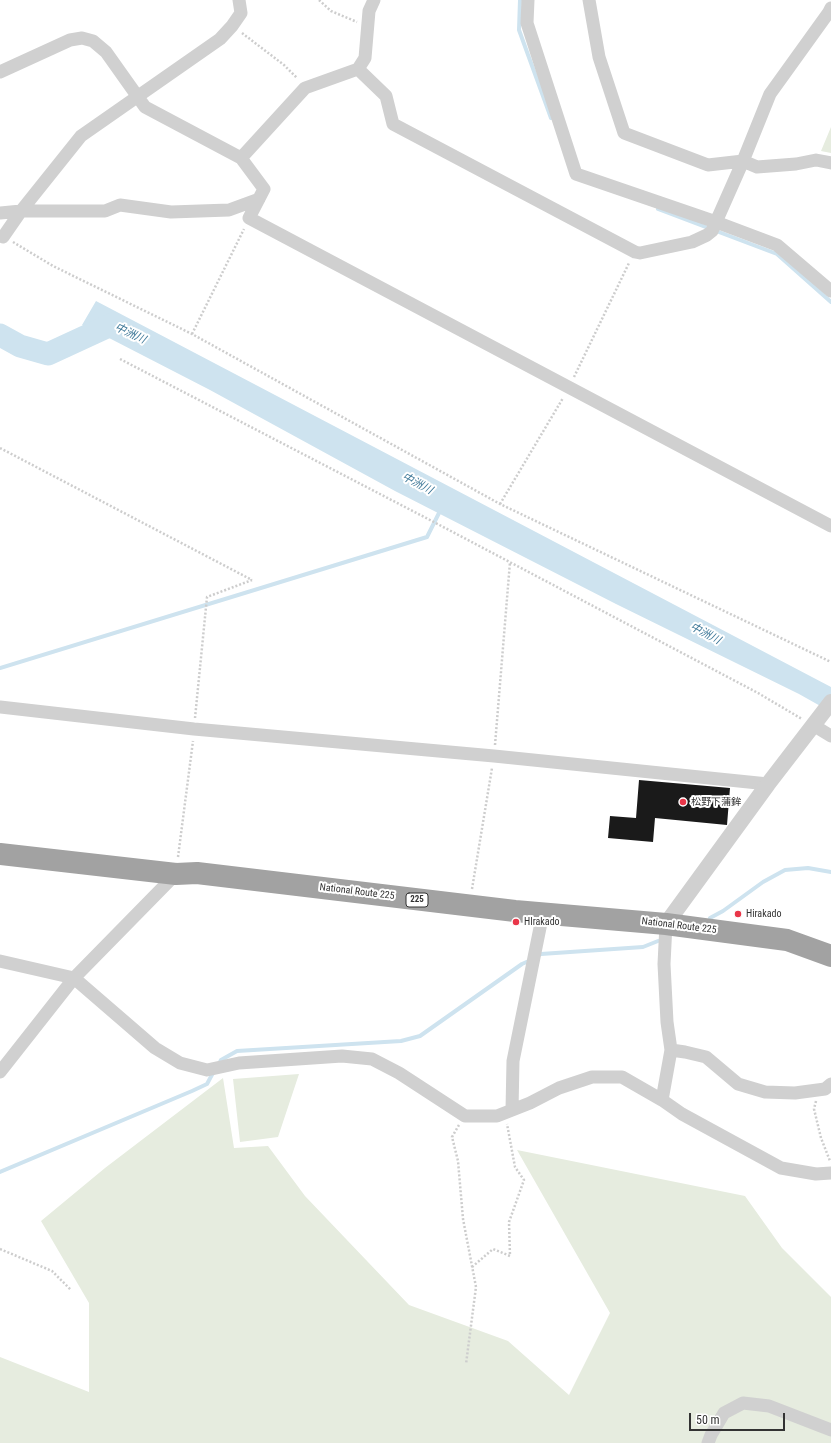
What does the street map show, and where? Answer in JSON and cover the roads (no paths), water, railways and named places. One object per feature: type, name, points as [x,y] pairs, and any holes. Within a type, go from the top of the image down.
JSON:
[{"type":"highway","name":"National Route 225","points":[[0,854],[176,874],[197,873],[469,906],[666,924],[787,940],[831,956]]},
{"type":"street","points":[[3,237],[21,210],[82,136],[220,39],[232,26],[241,12],[239,0]]},
{"type":"street","points":[[241,158],[305,88],[358,69],[365,58],[369,11],[374,0]]},
{"type":"street","points":[[528,0],[527,23],[576,174],[714,226],[777,245],[831,291]]},
{"type":"street","points":[[589,0],[599,57],[624,133],[708,165],[743,161],[757,166],[796,164],[816,160],[831,163]]},
{"type":"street","points":[[358,69],[386,96],[392,124],[635,252],[640,252],[692,242],[707,235],[714,226],[743,161],[770,94],[831,8]]},
{"type":"street","points":[[0,72],[70,40],[82,38],[93,41],[106,52],[145,107],[241,158],[264,189],[249,218],[831,526]]},
{"type":"street","points":[[0,213],[21,210],[105,211],[120,205],[171,212],[229,210],[259,199]]},
{"type":"street","points":[[662,1100],[671,1050],[667,1022],[664,964],[666,924],[768,784],[831,702]]},
{"type":"street","points":[[0,707],[194,729],[494,756],[768,784]]},
{"type":"street","points":[[815,722],[831,736]]},
{"type":"street","points":[[0,1072],[74,978],[176,874]]},
{"type":"street","points":[[512,1110],[513,1061],[543,913]]},
{"type":"street","points":[[0,961],[74,978],[155,1048],[180,1062],[207,1070],[239,1063],[342,1056],[372,1059],[399,1073],[465,1116],[497,1116],[530,1103],[559,1088],[592,1077],[622,1076],[682,1114],[781,1168],[816,1174],[831,1172]]},
{"type":"street","points":[[671,1050],[706,1057],[738,1084],[765,1092],[795,1093],[825,1087]]},
{"type":"street","points":[[708,1443],[724,1413],[742,1403],[769,1406],[831,1430]]},
{"type":"water","points":[[96,301],[831,687],[831,712],[799,694],[616,604],[395,491],[210,390],[82,325]]},
{"type":"waterway","points":[[520,0],[519,30],[551,118]]},
{"type":"waterway","points":[[658,209],[777,254],[831,302]]},
{"type":"waterway","name":"中洲川","points":[[0,335],[20,346],[48,354],[113,324],[125,330]]},
{"type":"waterway","points":[[0,668],[427,537],[441,509]]},
{"type":"waterway","points":[[710,918],[723,911],[763,882],[785,870],[808,868],[831,872]]},
{"type":"waterway","points":[[537,956],[541,954],[643,947],[658,941]]},
{"type":"waterway","points":[[219,1064],[221,1060],[237,1051],[401,1041],[420,1036],[522,964],[531,960]]},
{"type":"waterway","points":[[0,1172],[207,1084],[214,1071]]},
{"type":"place","name":"松野下蒲鉾","points":[[683,802]]},
{"type":"place","name":"Hirakado","points":[[738,914]]},
{"type":"place","name":"HIrakado","points":[[516,922]]}]
